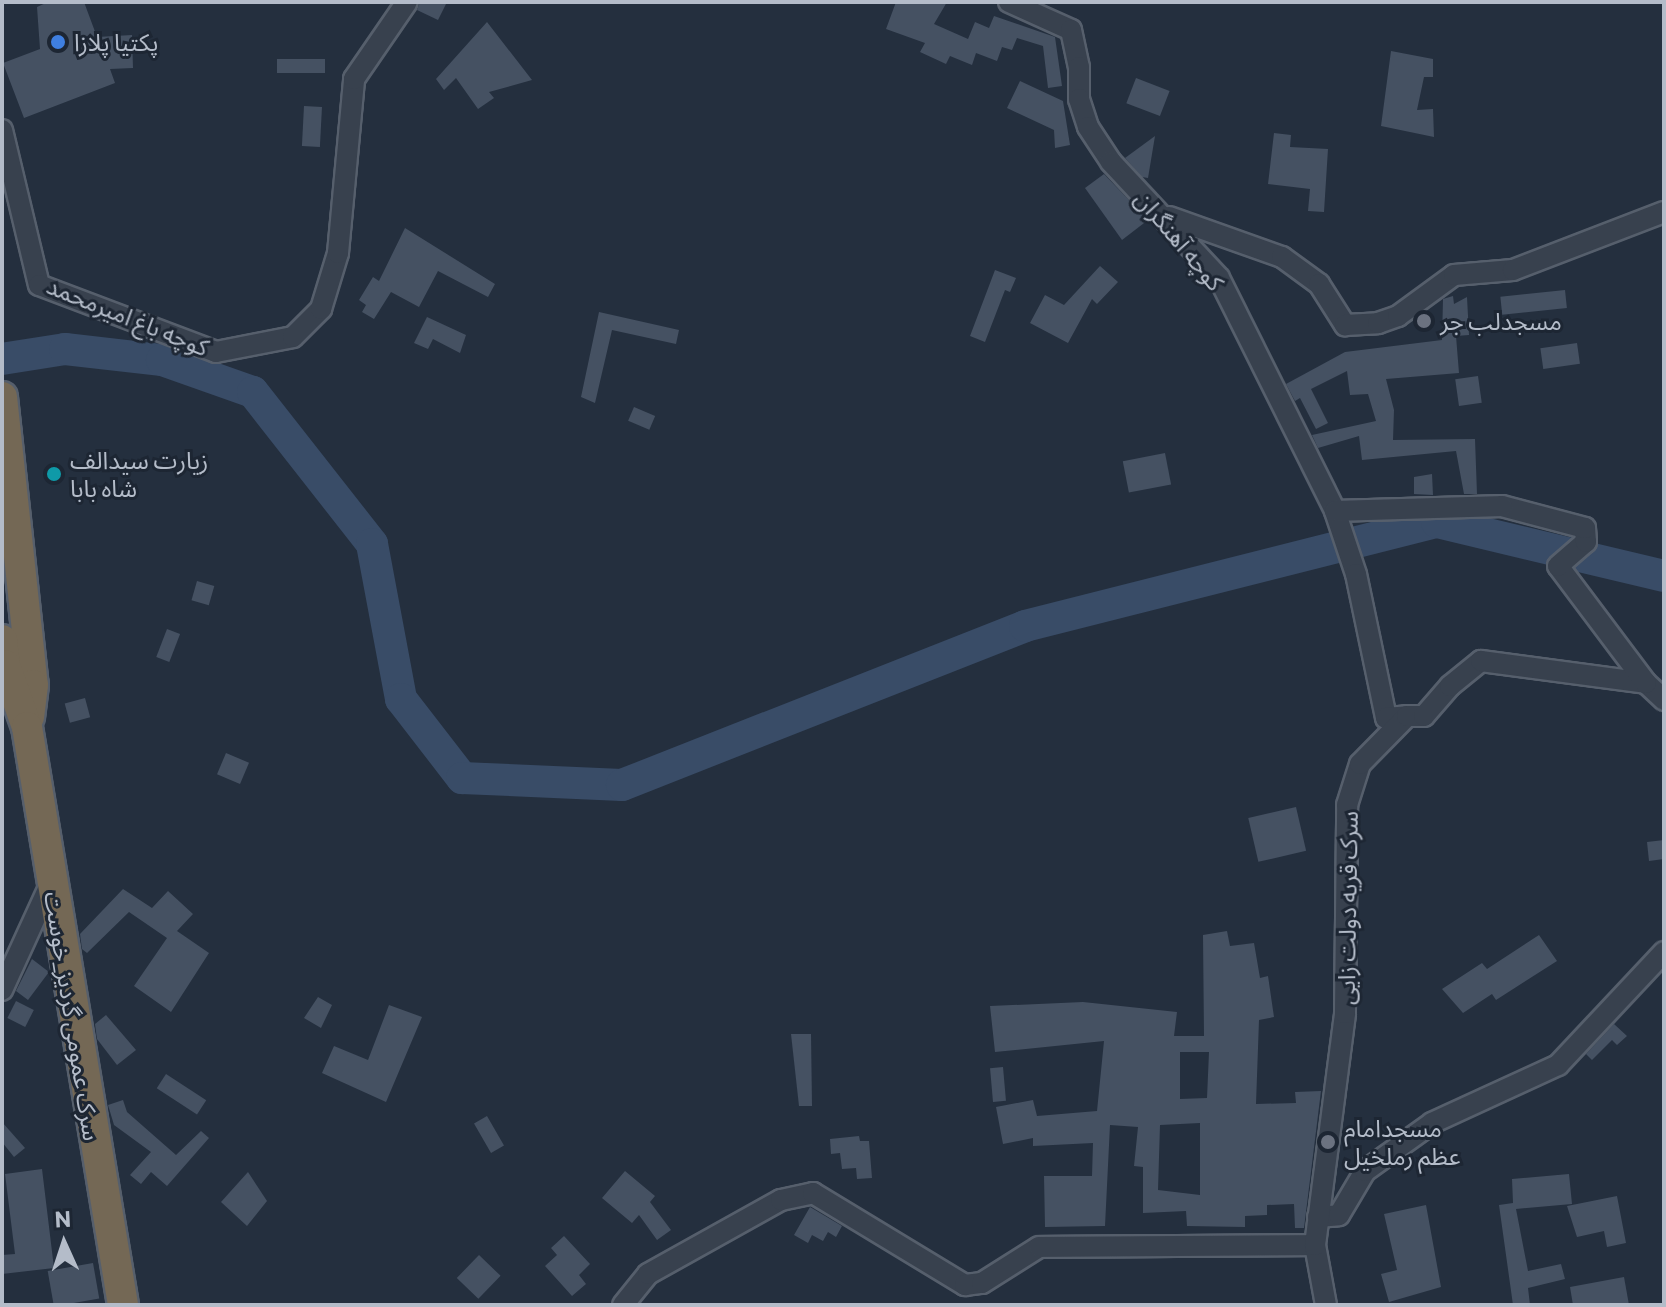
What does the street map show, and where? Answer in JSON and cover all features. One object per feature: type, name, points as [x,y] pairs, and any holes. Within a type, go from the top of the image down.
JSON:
[{"type":"highway","name":"سرک عمومی گردیز_خوست","points":[[2,397],[33,685],[27,727]]},
{"type":"highway","name":"سرک عمومی گردیز_خوست","points":[[2,640],[5,665],[27,727],[123,1305]]},
{"type":"street","name":"کوچه باغ امیرمحمد","points":[[2,130],[39,285],[216,352],[293,337],[321,309],[338,253],[354,79],[407,2]]},
{"type":"street","name":"کوچه آهنگران","points":[[1009,2],[1071,30],[1079,67],[1079,99],[1088,127],[1111,162],[1219,278],[1335,511],[1356,574],[1386,718],[1407,716]]},
{"type":"street","points":[[1163,215],[1282,257],[1319,284],[1345,325],[1378,323],[1398,316],[1454,275],[1513,270],[1664,212]]},
{"type":"street","points":[[1335,511],[1502,506],[1566,519],[1585,528],[1586,542],[1558,566],[1646,683],[1664,700]]},
{"type":"street","name":"سرک قریه دولت زایی","points":[[1326,1305],[1315,1245],[1345,1013],[1347,805],[1360,764],[1407,716],[1424,716],[1450,686],[1481,661],[1646,683]]},
{"type":"street","points":[[2,990],[52,881]]},
{"type":"street","points":[[1318,1217],[1339,1215],[1365,1171],[1432,1123],[1558,1065],[1664,952]]},
{"type":"street","points":[[623,1305],[648,1274],[781,1200],[813,1193],[965,1285],[982,1283],[1039,1247],[1315,1245]]},
{"type":"building","points":[[48,2],[84,2],[97,37],[132,35],[133,68],[110,69],[115,83],[24,118],[3,63],[40,49],[37,7]]},
{"type":"building","points":[[420,2],[447,2],[438,20],[417,10]]},
{"type":"building","points":[[896,2],[947,2],[934,24],[968,39],[975,22],[989,28],[994,16],[1055,37],[1062,86],[1048,88],[1043,46],[1017,38],[1012,50],[1002,47],[997,61],[976,53],[972,65],[950,56],[946,64],[920,52],[925,43],[886,29]]},
{"type":"building","points":[[487,22],[532,80],[489,92],[494,98],[478,109],[456,78],[444,90],[436,79]]},
{"type":"building","points":[[1391,51],[1433,59],[1433,77],[1424,77],[1417,110],[1433,109],[1434,137],[1381,126]]},
{"type":"building","points":[[277,59],[325,59],[325,73],[277,73]]},
{"type":"building","points":[[1136,78],[1170,91],[1160,116],[1126,103]]},
{"type":"building","points":[[1020,81],[1063,101],[1070,145],[1055,148],[1054,130],[1007,108]]},
{"type":"building","points":[[304,106],[322,107],[320,147],[302,146]]},
{"type":"building","points":[[1274,133],[1291,135],[1290,147],[1328,149],[1324,212],[1308,211],[1310,189],[1268,184]]},
{"type":"building","points":[[1155,136],[1148,178],[1142,177],[1125,158]]},
{"type":"building","points":[[1104,174],[1148,220],[1122,240],[1085,188]]},
{"type":"building","points":[[405,228],[495,284],[488,297],[438,271],[419,307],[391,292],[374,319],[362,312],[366,305],[359,300],[373,277],[379,281]]},
{"type":"building","points":[[1100,266],[1118,282],[1097,304],[1092,299],[1068,343],[1030,323],[1045,295],[1064,305]]},
{"type":"building","points":[[995,270],[1016,278],[1010,292],[1005,290],[985,342],[970,336]]},
{"type":"building","points":[[1565,290],[1567,308],[1502,315],[1500,297]]},
{"type":"building","points":[[1453,296],[1454,304],[1467,297],[1469,335],[1456,336],[1459,373],[1386,379],[1394,410],[1393,440],[1475,439],[1477,494],[1464,494],[1456,451],[1362,460],[1359,436],[1318,448],[1312,435],[1376,421],[1368,394],[1350,395],[1347,371],[1311,389],[1328,423],[1316,429],[1300,398],[1295,401],[1286,384],[1345,352],[1442,340],[1443,299]]},
{"type":"building","points":[[599,312],[679,330],[676,344],[612,330],[595,403],[581,397]]},
{"type":"building","points":[[427,317],[466,335],[460,353],[433,339],[428,349],[414,343]]},
{"type":"building","points":[[1577,343],[1580,364],[1543,369],[1540,348]]},
{"type":"building","points":[[1478,376],[1482,403],[1459,406],[1455,379]]},
{"type":"building","points":[[634,407],[655,416],[649,430],[628,421]]},
{"type":"building","points":[[1165,453],[1171,484],[1129,493],[1123,461]]},
{"type":"building","points":[[1432,474],[1433,495],[1414,494],[1414,477]]},
{"type":"building","points":[[197,581],[214,586],[209,605],[191,600]]},
{"type":"building","points":[[167,629],[180,634],[169,662],[156,657]]},
{"type":"building","points":[[85,698],[90,717],[70,723],[65,703]]},
{"type":"building","points":[[226,753],[249,763],[240,784],[217,774]]},
{"type":"building","points":[[1296,807],[1306,851],[1258,862],[1248,818]]},
{"type":"building","points":[[1664,840],[1664,859],[1649,861],[1647,842]]},
{"type":"building","points":[[123,889],[152,908],[168,891],[193,914],[177,931],[209,953],[171,1012],[134,986],[167,938],[129,912],[87,953],[82,949],[80,934]]},
{"type":"building","points":[[1227,931],[1230,946],[1254,943],[1260,978],[1268,976],[1274,1017],[1259,1020],[1256,1104],[1296,1103],[1295,1092],[1321,1091],[1304,1228],[1295,1228],[1294,1204],[1267,1205],[1267,1215],[1245,1216],[1245,1227],[1187,1226],[1186,1211],[1143,1213],[1143,1167],[1134,1166],[1138,1127],[1110,1125],[1105,1226],[1045,1227],[1044,1176],[1092,1176],[1093,1143],[1033,1146],[1033,1138],[1003,1144],[996,1107],[1033,1100],[1037,1116],[1097,1111],[1104,1041],[995,1052],[990,1006],[1083,1002],[1177,1012],[1174,1036],[1204,1036],[1203,935]],"holes":[[[1180,1052],[1209,1052],[1207,1098],[1180,1099]],[[1200,1123],[1200,1195],[1158,1190],[1160,1125]]]},
{"type":"building","points":[[1539,935],[1557,961],[1496,1000],[1492,994],[1463,1013],[1442,989],[1482,963],[1487,969]]},
{"type":"building","points":[[32,959],[49,972],[28,1000],[16,991]]},
{"type":"building","points":[[318,997],[332,1005],[321,1028],[304,1018]]},
{"type":"building","points":[[16,1001],[34,1010],[25,1027],[7,1018]]},
{"type":"building","points":[[389,1005],[422,1017],[386,1102],[322,1073],[334,1046],[368,1060]]},
{"type":"building","points":[[106,1015],[136,1050],[117,1065],[97,1039],[95,1024]]},
{"type":"building","points":[[1614,1024],[1627,1036],[1617,1045],[1612,1040],[1592,1060],[1586,1054]]},
{"type":"building","points":[[791,1034],[811,1034],[812,1106],[799,1106]]},
{"type":"building","points":[[1003,1067],[1006,1101],[993,1102],[990,1068]]},
{"type":"building","points":[[166,1074],[206,1100],[197,1114],[157,1088]]},
{"type":"building","points":[[123,1100],[127,1112],[176,1155],[201,1131],[209,1138],[167,1186],[151,1172],[141,1184],[130,1175],[151,1152],[114,1125],[108,1105]]},
{"type":"building","points":[[487,1116],[504,1145],[491,1153],[474,1124]]},
{"type":"building","points":[[2,1122],[25,1148],[14,1157],[2,1142]]},
{"type":"building","points":[[859,1136],[860,1141],[869,1141],[872,1178],[857,1179],[856,1168],[842,1169],[840,1153],[831,1154],[830,1139]]},
{"type":"building","points":[[42,1169],[54,1268],[2,1274],[2,1255],[15,1254],[5,1174]]},
{"type":"building","points":[[625,1171],[655,1196],[650,1202],[671,1230],[657,1240],[639,1215],[632,1223],[602,1198]]},
{"type":"building","points":[[248,1172],[267,1201],[247,1226],[221,1202]]},
{"type":"building","points":[[1569,1174],[1572,1204],[1516,1209],[1528,1271],[1561,1264],[1565,1279],[1528,1288],[1530,1305],[1513,1305],[1499,1205],[1513,1203],[1512,1179]]},
{"type":"building","points":[[1617,1196],[1626,1243],[1607,1247],[1604,1231],[1577,1237],[1567,1206]]},
{"type":"building","points":[[1426,1205],[1441,1287],[1389,1302],[1381,1274],[1397,1270],[1384,1214]]},
{"type":"building","points":[[810,1207],[842,1226],[836,1237],[828,1232],[823,1241],[812,1235],[808,1243],[794,1235]]},
{"type":"building","points":[[564,1236],[590,1264],[579,1275],[586,1284],[572,1296],[545,1266],[557,1255],[551,1248]]},
{"type":"building","points":[[479,1255],[501,1276],[478,1299],[457,1278]]},
{"type":"building","points":[[93,1263],[99,1298],[54,1305],[48,1271]]},
{"type":"building","points":[[1624,1277],[1629,1305],[1573,1305],[1570,1287]]},
{"type":"waterway","points":[[2,359],[65,349],[162,360],[253,392],[372,544],[401,699],[462,778],[622,785],[1025,626],[1437,522],[1664,576]]},
{"type":"place","name":"پکتیا پلازا","points":[[58,42]]},
{"type":"place","name":"مسجدلب جر","points":[[1424,321]]},
{"type":"place","name":"زیارت سیدالف شاه بابا","points":[[54,474]]},
{"type":"place","name":"مسجدامام عظم رملخیل","points":[[1328,1142]]}]
